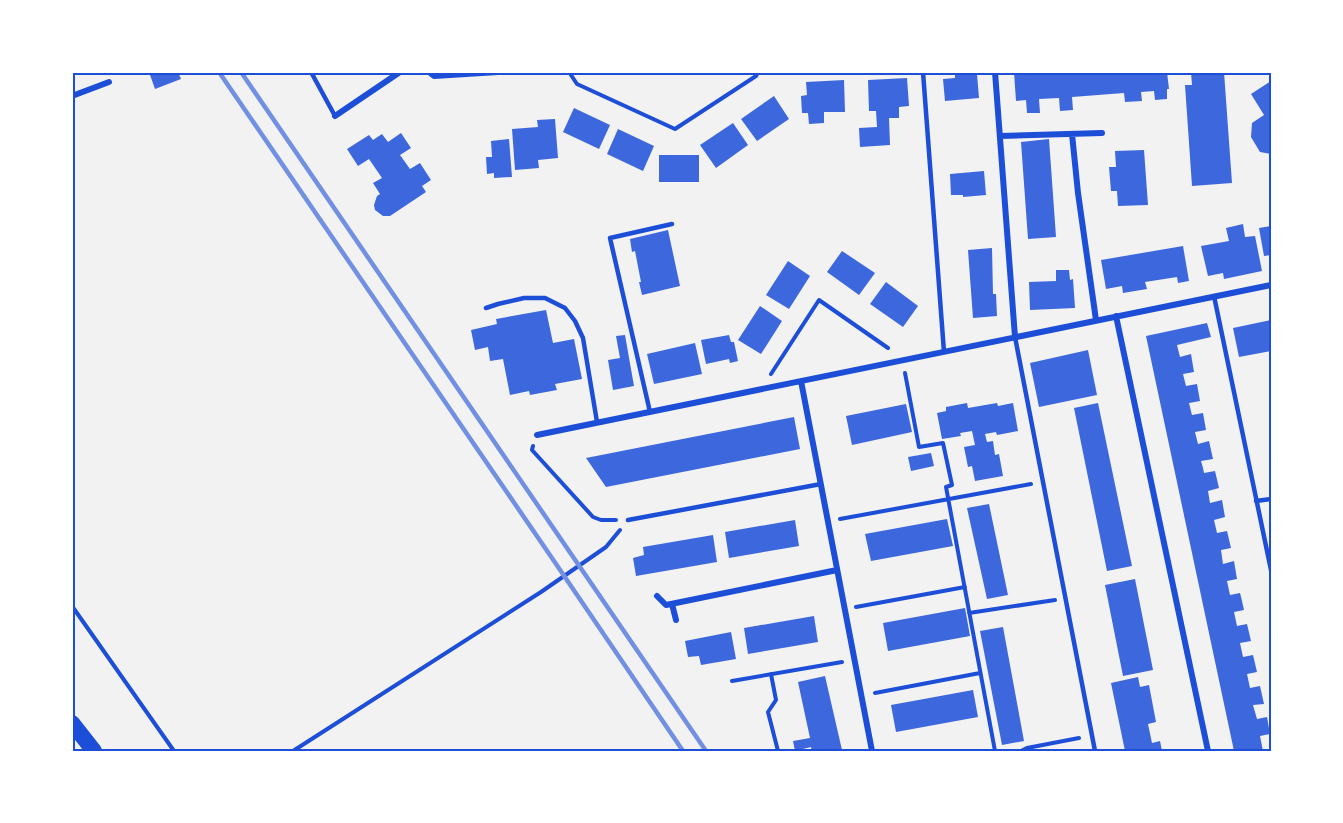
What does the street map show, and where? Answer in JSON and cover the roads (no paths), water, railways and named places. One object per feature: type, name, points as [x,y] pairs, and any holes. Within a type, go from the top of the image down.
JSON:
[{"type":"highway","points":[[72,723],[94,751]]},
{"type":"street","points":[[335,116],[400,72]]},
{"type":"street","points":[[431,74],[498,72]]},
{"type":"street","points":[[995,72],[1015,337]]},
{"type":"street","points":[[72,96],[109,82]]},
{"type":"street","points":[[1000,136],[1102,133]]},
{"type":"street","points":[[1072,134],[1096,320]]},
{"type":"street","points":[[537,435],[1271,285]]},
{"type":"street","points":[[1116,316],[1208,751]]},
{"type":"street","points":[[801,381],[872,751]]},
{"type":"street","points":[[657,596],[666,605],[837,570]]},
{"type":"street","points":[[672,603],[676,620]]},
{"type":"lane","points":[[311,72],[335,116]]},
{"type":"lane","points":[[923,72],[944,352]]},
{"type":"lane","points":[[650,412],[610,238],[672,224]]},
{"type":"lane","points":[[1214,296],[1271,570]]},
{"type":"lane","points":[[486,308],[524,298],[545,298],[565,308],[575,321],[583,338],[597,422]]},
{"type":"lane","points":[[1015,337],[1095,751]]},
{"type":"lane","points":[[628,520],[821,484]]},
{"type":"lane","points":[[1256,501],[1271,499]]},
{"type":"railway","points":[[219,72],[683,751]]},
{"type":"railway","points":[[241,72],[706,751]]}]
